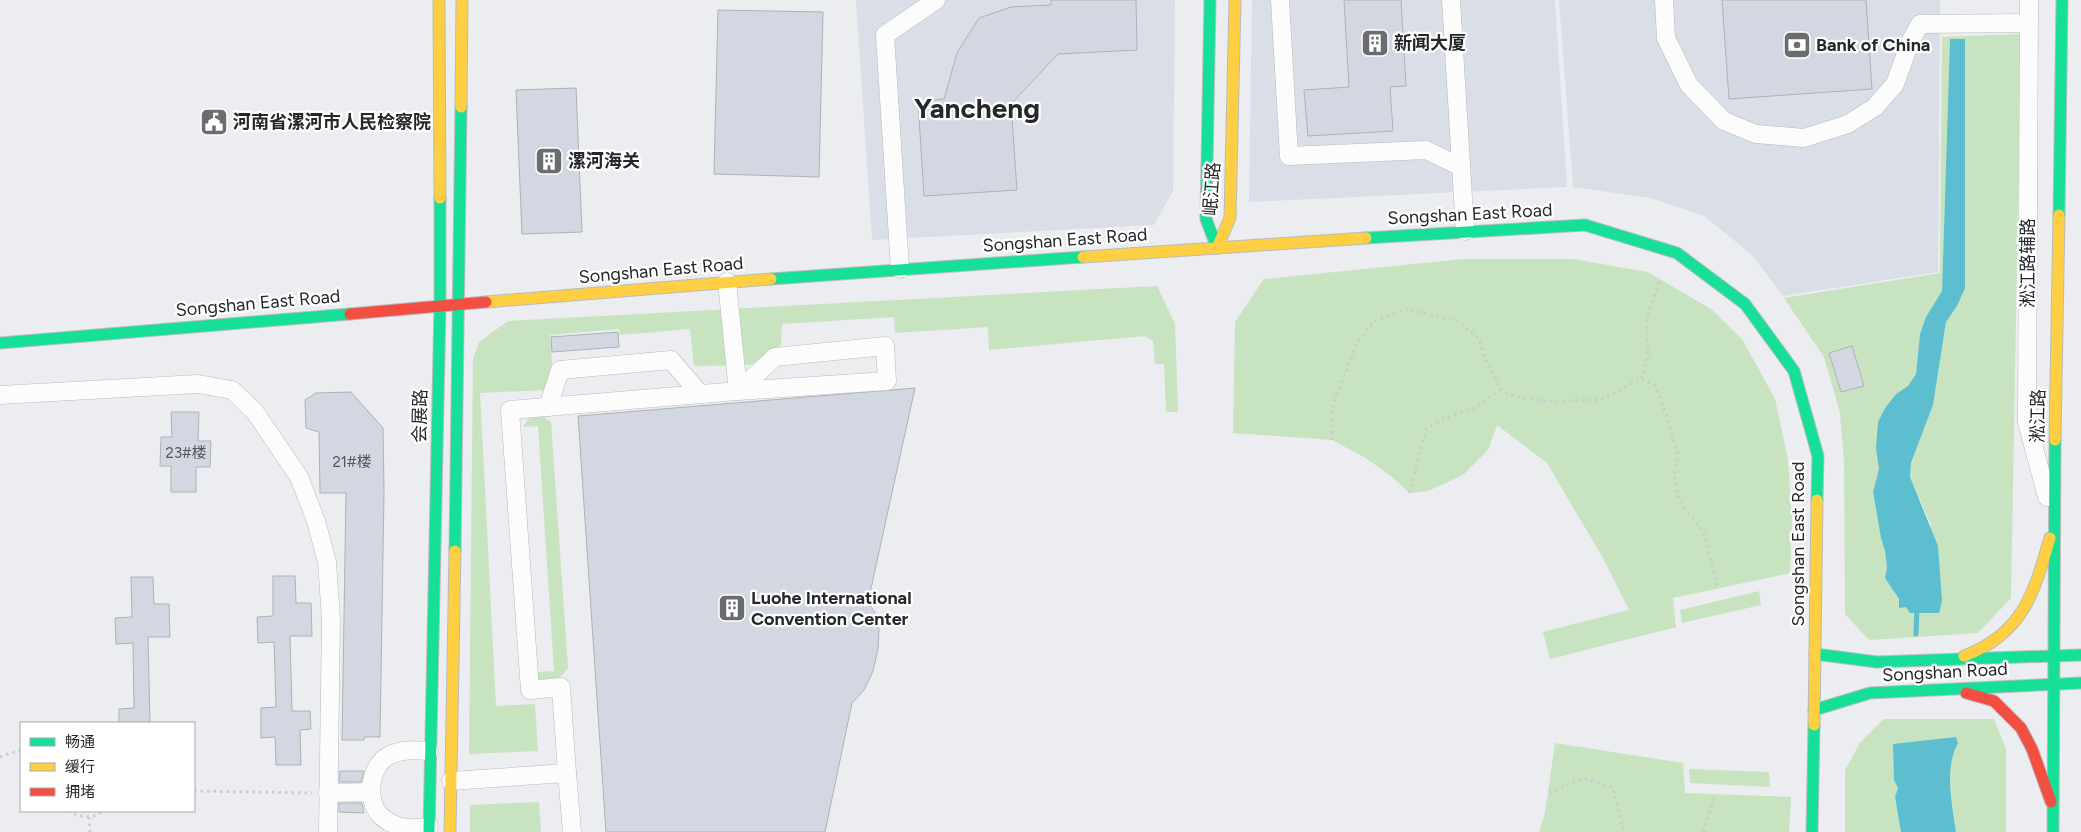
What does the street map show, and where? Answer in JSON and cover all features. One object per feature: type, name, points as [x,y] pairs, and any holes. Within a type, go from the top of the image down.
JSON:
[{"type":"main road","name":"会展路","points":[[429,830],[428,782],[440,306],[439,0]]},
{"type":"main road","points":[[450,832],[460,304],[462,0]]},
{"type":"main road","name":"岷江路","points":[[1210,0],[1206,219],[1217,248]]},
{"type":"main road","name":"岷江路","points":[[1217,248],[1230,218],[1235,0]]},
{"type":"main road","name":"淞江路","points":[[2053,832],[2054,523],[2062,0]]},
{"type":"main road","name":"Songshan East Road","points":[[0,342],[900,269],[1465,231],[1585,225],[1676,253],[1745,304],[1794,371],[1818,456],[1812,832]]},
{"type":"main road","points":[[1951,660],[1977,652],[2008,632],[2031,597],[2054,523]]},
{"type":"main road","name":"Songshan Road","points":[[1815,654],[1877,662],[2081,656]]},
{"type":"main road","name":"Songshan Road","points":[[1814,710],[1870,693],[2081,683]]},
{"type":"main road","points":[[1951,688],[1994,702],[2021,728],[2032,749],[2053,809]]},
{"type":"main road","points":[[428,782],[451,781]]},
{"type":"street","points":[[900,269],[884,35],[936,0]]},
{"type":"street","points":[[1280,0],[1289,156],[1426,150],[1461,167]]},
{"type":"street","points":[[1451,0],[1465,231]]},
{"type":"street","points":[[1664,0],[1666,38],[1689,86],[1724,121],[1756,134],[1804,138],[1848,124],[1875,107],[1895,84],[1910,42],[1920,24],[2029,23]]},
{"type":"street","name":"淞江路辅路","points":[[2030,0],[2027,422],[2054,523]]},
{"type":"street","points":[[727,282],[738,391]]},
{"type":"street","points":[[572,832],[561,688],[530,690],[510,410],[887,381],[885,346],[775,357],[738,391]]},
{"type":"street","points":[[548,407],[560,370],[671,360],[700,394]]},
{"type":"street","points":[[0,395],[198,384],[232,390],[255,412],[299,477],[316,521],[327,562],[331,619],[328,832]]},
{"type":"street","points":[[429,751],[411,749],[388,756],[379,764],[372,778],[371,792],[379,813],[390,822],[400,827],[429,830]]},
{"type":"street","points":[[451,781],[567,773]]},
{"type":"street","points":[[328,793],[371,792]]},
{"type":"street","points":[[2039,832],[2053,809]]},
{"type":"path","points":[[1332,440],[1333,405],[1357,343],[1374,321],[1406,309],[1458,321],[1479,339],[1484,357],[1501,390],[1516,397],[1548,401],[1599,400],[1640,379],[1648,354],[1647,318],[1660,280]]},
{"type":"path","points":[[1640,379],[1655,385],[1678,455],[1674,474],[1679,502],[1703,531],[1718,589]]},
{"type":"path","points":[[1409,493],[1426,429],[1443,419],[1472,409],[1501,390]]},
{"type":"path","points":[[0,757],[20,750]]},
{"type":"path","points":[[1549,793],[1582,778],[1613,787],[1624,832]]},
{"type":"path","points":[[195,791],[328,793]]},
{"type":"path","points":[[1703,832],[1715,795]]},
{"type":"path","points":[[70,812],[79,816],[89,817],[102,812]]},
{"type":"path","points":[[89,817],[90,832]]},
{"type":"shaded area","points":[[856,0],[1175,0],[1173,191],[1154,225],[872,240]]},
{"type":"shaded area","points":[[1252,0],[1555,0],[1567,187],[1249,202]]},
{"type":"shaded area","points":[[1559,0],[1940,0],[1938,272],[1783,296],[1752,255],[1704,216],[1651,198],[1573,187]]},
{"type":"green space","points":[[2021,34],[2011,598],[1978,633],[1869,640],[1845,614],[1844,461],[1840,413],[1824,357],[1784,298],[1940,273],[1942,37]],"holes":[[[1950,40],[1957,306],[1946,322],[1933,405],[1911,463],[1910,477],[1931,525],[1899,599],[1885,578],[1887,569],[1885,551],[1873,492],[1879,469],[1878,422],[1885,408],[1896,394],[1908,386],[1916,374],[1920,334],[1942,291]]]},
{"type":"green space","points":[[1463,259],[1573,259],[1648,272],[1711,309],[1742,339],[1775,399],[1788,460],[1792,519],[1790,573],[1673,598],[1676,627],[1550,659],[1543,632],[1629,610],[1603,558],[1547,463],[1497,425],[1488,450],[1463,475],[1428,491],[1409,493],[1391,476],[1364,457],[1332,440],[1233,433],[1235,322],[1264,279]]},
{"type":"green space","points":[[1157,286],[1175,324],[1178,412],[1166,412],[1164,364],[1155,364],[1153,341],[1145,336],[989,350],[988,327],[895,333],[894,317],[782,324],[781,345],[750,365],[694,366],[690,329],[620,335],[619,329],[550,335],[553,378],[545,390],[480,393],[496,706],[535,704],[538,751],[469,754],[473,359],[479,342],[508,321]]},
{"type":"green space","points":[[539,414],[551,422],[568,668],[559,678],[549,681],[539,680],[535,672],[554,671],[538,426],[523,427],[528,419]]},
{"type":"green space","points":[[1759,591],[1761,605],[1682,623],[1680,610]]},
{"type":"green space","points":[[1884,719],[1994,719],[2006,749],[2006,832],[1956,832],[1950,775],[1951,764],[1958,743],[1894,780],[1898,788],[1895,797],[1901,832],[1845,832],[1845,770],[1860,743]]},
{"type":"green space","points":[[1555,743],[1683,763],[1685,793],[1791,797],[1789,832],[1539,832],[1545,813]]},
{"type":"green space","points":[[1689,769],[1769,772],[1770,787],[1690,783]]},
{"type":"green space","points":[[539,802],[541,832],[470,832],[470,805]]},
{"type":"water","points":[[1950,39],[1965,39],[1965,288],[1957,306],[1946,322],[1933,405],[1911,463],[1910,477],[1938,546],[1942,601],[1939,613],[1910,613],[1906,607],[1899,608],[1899,599],[1885,578],[1887,568],[1885,551],[1873,492],[1879,469],[1876,448],[1878,422],[1885,408],[1896,394],[1908,386],[1916,374],[1920,334],[1926,317],[1942,291]]},
{"type":"water","points":[[1956,737],[1958,743],[1951,764],[1950,786],[1956,832],[1901,832],[1895,797],[1898,788],[1894,780],[1893,744]]},
{"type":"building","points":[[1051,0],[1136,0],[1137,50],[1058,54],[1011,104],[1017,190],[924,196],[918,102],[944,99],[957,53],[979,18],[1011,7],[1051,5]]},
{"type":"building","name":"新闻大厦","points":[[1344,0],[1401,0],[1406,86],[1390,87],[1393,131],[1308,136],[1304,90],[1349,87]]},
{"type":"building","name":"Bank of China","points":[[1722,0],[1866,0],[1872,89],[1729,99]]},
{"type":"building","points":[[718,10],[823,12],[819,177],[714,174]]},
{"type":"building","name":"漯河海关","points":[[576,88],[582,232],[522,234],[516,90]]},
{"type":"building","points":[[618,332],[619,347],[552,352],[551,337]]},
{"type":"building","points":[[1852,346],[1864,386],[1841,392],[1829,353]]},
{"type":"building","name":"Luohe International Convention Center","points":[[915,388],[868,602],[876,614],[879,630],[878,649],[873,671],[864,690],[852,703],[825,832],[606,832],[578,416]]},
{"type":"building","points":[[351,392],[383,428],[384,492],[380,737],[364,737],[364,740],[342,740],[346,493],[320,493],[319,432],[306,428],[305,400],[316,393]]},
{"type":"building","points":[[171,412],[199,412],[198,441],[211,441],[210,467],[196,467],[196,492],[171,492],[171,466],[160,466],[161,437],[172,437]]},
{"type":"building","points":[[273,576],[295,576],[296,603],[311,603],[312,636],[290,636],[292,711],[310,711],[311,729],[300,730],[301,765],[276,765],[275,737],[261,738],[261,708],[276,707],[274,642],[258,643],[257,617],[273,616]]},
{"type":"building","points":[[131,577],[153,577],[154,604],[169,604],[170,637],[148,637],[150,722],[119,722],[119,709],[134,708],[133,643],[116,644],[115,618],[132,617]]},
{"type":"building","points":[[340,771],[364,771],[361,782],[339,782]]},
{"type":"building","points":[[339,803],[362,803],[364,813],[339,812]]},
{"type":"waterway","points":[[1916,634],[1917,607]]},
{"type":"traffic: fast","points":[[1210,0],[1206,219],[1217,248]]},
{"type":"traffic: fast","points":[[2059,215],[2062,0]]},
{"type":"traffic: fast","points":[[455,551],[461,107]]},
{"type":"traffic: fast","points":[[429,832],[440,305],[440,198]]},
{"type":"traffic: fast","points":[[1366,238],[1585,225],[1677,253],[1745,304],[1794,371],[1818,456],[1817,500]]},
{"type":"traffic: fast","points":[[771,279],[1083,257]]},
{"type":"traffic: fast","points":[[0,343],[350,314]]},
{"type":"traffic: fast","points":[[2053,832],[2055,440]]},
{"type":"traffic: fast","points":[[1815,654],[1877,662],[2081,655]]},
{"type":"traffic: fast","points":[[1814,710],[1870,693],[2081,683]]},
{"type":"traffic: fast","points":[[1812,832],[1814,725]]},
{"type":"traffic: slow","points":[[439,0],[440,198]]},
{"type":"traffic: slow","points":[[461,107],[462,0]]},
{"type":"traffic: slow","points":[[1217,248],[1230,218],[1235,0]]},
{"type":"traffic: slow","points":[[2055,440],[2059,215]]},
{"type":"traffic: slow","points":[[1083,257],[1366,238]]},
{"type":"traffic: slow","points":[[486,302],[771,279]]},
{"type":"traffic: slow","points":[[1814,725],[1817,500]]},
{"type":"traffic: slow","points":[[1964,656],[1984,647],[2000,636],[2013,623],[2031,594],[2050,538]]},
{"type":"traffic: slow","points":[[450,832],[455,551]]},
{"type":"traffic: jam","points":[[350,314],[486,302]]},
{"type":"traffic: jam","points":[[1966,693],[1994,701],[2021,728],[2032,749],[2051,802]]},
{"type":"place","name":"新闻大厦","points":[[1375,43]]},
{"type":"place","name":"Bank of China","points":[[1797,45]]},
{"type":"place","name":"河南省漯河市人民检察院","points":[[214,122]]},
{"type":"place","name":"漯河海关","points":[[549,161]]},
{"type":"place","name":"Luohe International Convention Center","points":[[732,608]]},
{"type":"district","name":"Yancheng","points":[[977,108]]}]
